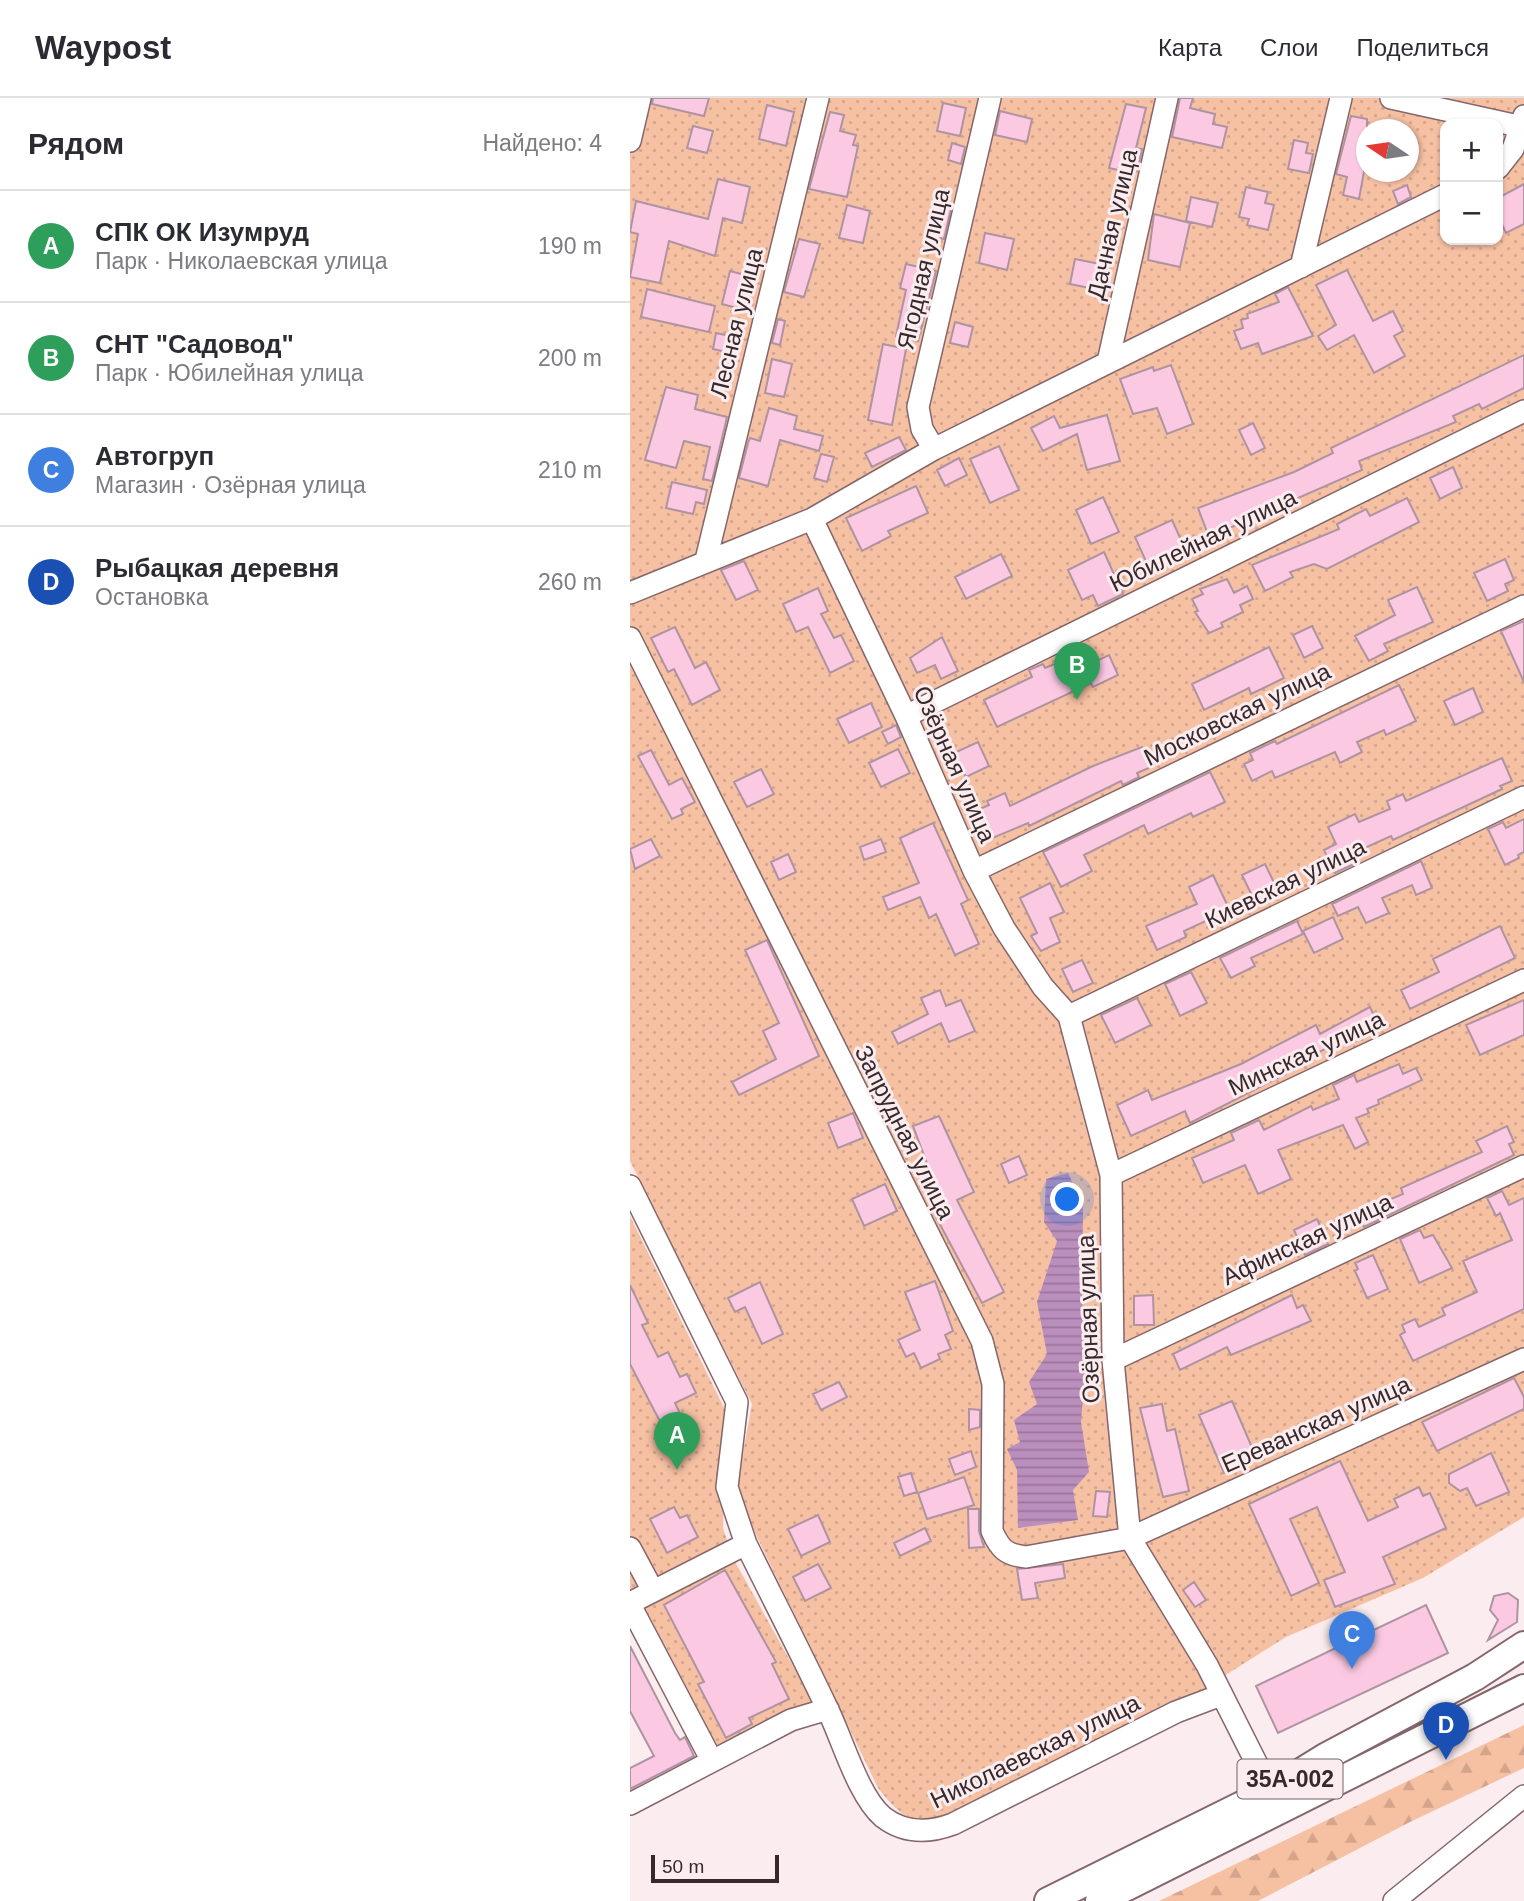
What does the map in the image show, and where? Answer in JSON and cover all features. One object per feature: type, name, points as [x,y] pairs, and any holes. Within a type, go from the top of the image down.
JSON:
[{"type":"main road","name":"35А-002","points":[[1099,1901],[1276,1802],[1325,1757],[1475,1677],[1524,1645]]},
{"type":"main road","name":"35А-002","points":[[1048,1901],[1276,1802],[1524,1688]]},
{"type":"street","points":[[630,141],[640,98]]},
{"type":"street","name":"Лесная улица","points":[[706,561],[818,98]]},
{"type":"street","name":"Ягодная улица","points":[[934,449],[922,429],[918,407],[990,98]]},
{"type":"street","name":"Дачная улица","points":[[1108,362],[1167,98]]},
{"type":"street","points":[[1301,267],[1341,98]]},
{"type":"street","points":[[1391,98],[1521,114],[1513,149],[1503,162]]},
{"type":"street","points":[[630,593],[812,519],[934,449],[1440,198]]},
{"type":"street","name":"Юбилейная улица","points":[[906,716],[1524,411]]},
{"type":"street","name":"Озёрная улица","points":[[812,519],[906,716],[974,871],[1010,938],[1043,987],[1069,1016],[1111,1175],[1113,1360],[1130,1538],[1178,1614],[1276,1802]]},
{"type":"street","name":"Московская улица","points":[[974,871],[1524,606]]},
{"type":"street","name":"Запрудная улица","points":[[630,638],[982,1342],[993,1384],[991,1521],[996,1541],[1011,1556],[1026,1558],[1130,1538]]},
{"type":"street","name":"Киевская улица","points":[[1069,1016],[1524,797]]},
{"type":"street","name":"Минская улица","points":[[1111,1175],[1524,980]]},
{"type":"street","name":"Афинская улица","points":[[1113,1360],[1524,1166]]},
{"type":"street","name":"Николаевская улица","points":[[630,1186],[737,1402],[727,1487],[746,1544],[828,1709],[869,1802],[882,1816],[898,1826],[916,1831],[935,1830],[953,1824],[1176,1712],[1222,1695]]},
{"type":"street","name":"Ереванская улица","points":[[1130,1538],[1524,1359]]},
{"type":"street","points":[[712,1761],[630,1604],[746,1544]]},
{"type":"street","points":[[630,1548],[653,1591]]},
{"type":"street","points":[[630,1804],[791,1720],[828,1709]]},
{"type":"street","points":[[1394,1901],[1524,1796]]},
{"type":"green space","points":[[630,98],[1524,98],[1524,1517],[1423,1578],[1286,1637],[1199,1692],[966,1808],[926,1820],[917,1819],[899,1811],[878,1788],[736,1490],[752,1404],[630,1161]]},
{"type":"green space","points":[[630,1216],[726,1412],[723,1528],[733,1558],[813,1702],[716,1753],[630,1594]]},
{"type":"green space","points":[[1524,1725],[1524,1768],[1410,1822],[1258,1901],[1159,1901]]},
{"type":"shaded area","points":[[1068,1173],[1083,1205],[1082,1305],[1088,1332],[1081,1422],[1089,1472],[1073,1490],[1078,1520],[1018,1528],[1017,1470],[1007,1449],[1020,1442],[1014,1420],[1037,1404],[1029,1382],[1047,1354],[1037,1302],[1057,1241],[1044,1222],[1046,1179]]},
{"type":"building","points":[[653,98],[709,98],[704,116],[652,104]]},
{"type":"building","points":[[1180,98],[1193,98],[1190,108],[1215,114],[1213,124],[1227,127],[1222,148],[1172,137]]},
{"type":"building","points":[[943,103],[966,108],[960,136],[937,131]]},
{"type":"building","points":[[1126,104],[1146,108],[1136,148],[1142,149],[1138,168],[1128,166],[1127,172],[1109,168]]},
{"type":"building","points":[[767,105],[794,112],[786,146],[759,139]]},
{"type":"building","points":[[1000,111],[1032,119],[1027,142],[995,135]]},
{"type":"building","points":[[830,112],[844,115],[840,131],[856,135],[853,145],[858,146],[847,197],[809,189]]},
{"type":"building","points":[[1351,116],[1367,119],[1356,119],[1356,182],[1362,182],[1359,199],[1343,195],[1347,177],[1336,174]]},
{"type":"building","points":[[693,126],[713,131],[707,153],[687,148]]},
{"type":"building","points":[[1294,140],[1308,143],[1306,153],[1313,154],[1309,173],[1288,169]]},
{"type":"building","points":[[952,143],[965,147],[961,164],[948,160]]},
{"type":"building","points":[[718,179],[750,187],[742,223],[723,218],[715,256],[669,241],[660,283],[630,277],[638,234],[630,232],[636,201],[708,219]]},
{"type":"building","points":[[1524,184],[1524,224],[1506,233],[1503,227],[1503,195]]},
{"type":"building","points":[[1407,185],[1411,197],[1398,204],[1393,191]]},
{"type":"building","points":[[1246,187],[1268,192],[1265,203],[1274,205],[1268,230],[1247,225],[1249,219],[1239,217]]},
{"type":"building","points":[[1191,197],[1218,203],[1212,227],[1186,221]]},
{"type":"building","points":[[847,205],[870,211],[863,243],[839,238]]},
{"type":"building","points":[[935,206],[951,209],[944,239],[929,236]]},
{"type":"building","points":[[1154,214],[1190,223],[1180,267],[1148,260]]},
{"type":"building","points":[[985,233],[1014,239],[1007,270],[979,263]]},
{"type":"building","points":[[799,239],[820,244],[804,297],[784,292]]},
{"type":"building","points":[[1075,259],[1105,265],[1099,290],[1070,284]]},
{"type":"building","points":[[906,264],[936,271],[918,341],[896,336],[906,290],[900,288]]},
{"type":"building","points":[[1347,270],[1373,321],[1393,311],[1403,331],[1394,336],[1405,356],[1374,373],[1354,335],[1327,350],[1318,336],[1336,325],[1316,285]]},
{"type":"building","points":[[730,271],[745,275],[737,308],[722,304]]},
{"type":"building","points":[[1288,287],[1313,336],[1262,354],[1258,343],[1241,349],[1234,331],[1243,328],[1241,320],[1248,318],[1247,314],[1279,302],[1275,294]]},
{"type":"building","points":[[647,289],[715,306],[709,332],[641,317]]},
{"type":"building","points":[[778,319],[785,321],[780,345],[772,343]]},
{"type":"building","points":[[955,322],[973,327],[968,347],[950,343]]},
{"type":"building","points":[[716,333],[739,338],[735,354],[713,349]]},
{"type":"building","points":[[883,344],[906,349],[892,425],[868,420]]},
{"type":"building","points":[[1524,355],[1524,388],[1482,409],[1479,404],[1453,416],[1456,422],[1359,461],[1362,470],[1209,537],[1198,508],[1294,472],[1333,453],[1331,448]]},
{"type":"building","points":[[772,359],[792,364],[784,397],[765,393]]},
{"type":"building","points":[[1171,365],[1193,424],[1167,434],[1157,408],[1133,414],[1120,379],[1153,367],[1154,371]]},
{"type":"building","points":[[666,387],[698,395],[695,409],[727,417],[712,481],[703,479],[710,447],[684,441],[676,468],[645,460]]},
{"type":"building","points":[[769,408],[797,416],[794,429],[823,436],[819,451],[780,440],[768,486],[739,478],[750,438],[760,441]]},
{"type":"building","points":[[1107,415],[1120,461],[1087,470],[1077,434],[1043,451],[1031,428],[1054,416],[1060,428]]},
{"type":"building","points":[[1253,423],[1265,448],[1251,455],[1239,430]]},
{"type":"building","points":[[899,437],[906,450],[872,467],[865,453]]},
{"type":"building","points":[[999,446],[1019,490],[990,503],[970,459]]},
{"type":"building","points":[[821,454],[834,457],[827,482],[814,478]]},
{"type":"building","points":[[959,458],[967,475],[945,486],[937,470]]},
{"type":"building","points":[[1453,467],[1462,488],[1440,499],[1430,478]]},
{"type":"building","points":[[672,482],[707,490],[704,504],[696,502],[693,514],[666,508]]},
{"type":"building","points":[[916,486],[928,513],[888,531],[891,536],[862,551],[846,518]]},
{"type":"building","points":[[1103,497],[1119,532],[1091,544],[1076,510]]},
{"type":"building","points":[[1407,498],[1419,522],[1327,569],[1314,564],[1290,572],[1293,577],[1265,591],[1252,565],[1339,529],[1337,524],[1366,509],[1370,516]]},
{"type":"building","points":[[1172,520],[1186,551],[1149,568],[1135,537]]},
{"type":"building","points":[[1104,552],[1123,594],[1098,606],[1093,595],[1082,600],[1068,570]]},
{"type":"building","points":[[1001,554],[1012,576],[966,599],[955,577]]},
{"type":"building","points":[[1505,559],[1514,580],[1505,584],[1508,591],[1487,601],[1474,573]]},
{"type":"building","points":[[744,561],[758,590],[736,600],[721,570]]},
{"type":"building","points":[[1227,579],[1234,593],[1247,586],[1253,599],[1240,605],[1243,612],[1221,623],[1223,627],[1209,633],[1195,612],[1198,611],[1192,599],[1203,594],[1200,589]]},
{"type":"building","points":[[1417,587],[1433,622],[1384,644],[1388,651],[1369,661],[1355,636],[1395,615],[1388,600]]},
{"type":"building","points":[[818,588],[828,611],[821,614],[834,638],[841,635],[854,661],[830,673],[808,627],[796,632],[783,604]]},
{"type":"building","points":[[1524,621],[1524,682],[1501,631]]},
{"type":"building","points":[[1312,626],[1323,648],[1304,658],[1293,635]]},
{"type":"building","points":[[675,627],[695,668],[706,662],[720,690],[692,705],[674,669],[668,672],[651,638]]},
{"type":"building","points":[[942,637],[958,671],[941,679],[935,665],[917,673],[910,658]]},
{"type":"building","points":[[1269,647],[1284,678],[1251,694],[1249,688],[1204,710],[1192,684]]},
{"type":"building","points":[[1109,655],[1118,675],[1093,687],[1091,683],[997,727],[984,700],[1032,677],[1029,670],[1043,664],[1045,668],[1057,663],[1063,677]]},
{"type":"building","points":[[1399,685],[1416,721],[1386,735],[1384,730],[1357,742],[1362,752],[1340,763],[1335,752],[1275,778],[1272,771],[1252,781],[1244,764],[1253,760],[1250,753],[1275,741],[1277,744]]},
{"type":"building","points":[[1473,688],[1483,712],[1455,725],[1444,701]]},
{"type":"building","points":[[871,703],[882,727],[849,743],[837,719]]},
{"type":"building","points":[[896,725],[901,737],[888,744],[882,732]]},
{"type":"building","points":[[978,742],[989,766],[966,777],[954,753]]},
{"type":"building","points":[[1142,747],[1151,767],[1137,773],[1139,777],[1123,785],[1121,781],[1029,826],[1028,823],[983,842],[971,813],[989,805],[987,801],[1005,793],[1010,806],[1093,766]]},
{"type":"building","points":[[898,749],[910,773],[881,787],[869,763]]},
{"type":"building","points":[[651,750],[669,785],[682,778],[695,802],[681,809],[683,814],[672,819],[638,756]]},
{"type":"building","points":[[1502,758],[1512,781],[1500,786],[1502,789],[1393,840],[1391,836],[1360,850],[1362,855],[1352,860],[1354,864],[1335,873],[1324,850],[1336,844],[1328,827],[1355,814],[1359,822],[1390,809],[1387,801],[1403,794],[1406,801]]},
{"type":"building","points":[[761,769],[774,794],[747,807],[734,782]]},
{"type":"building","points":[[1210,772],[1225,802],[1193,817],[1191,813],[1148,834],[1144,825],[1084,855],[1092,871],[1061,887],[1043,852]]},
{"type":"building","points":[[1524,819],[1524,852],[1518,855],[1519,858],[1505,865],[1488,829],[1503,822],[1506,828]]},
{"type":"building","points":[[933,823],[968,900],[961,904],[979,944],[955,955],[936,914],[929,918],[920,897],[888,910],[883,897],[919,883],[900,838]]},
{"type":"building","points":[[651,839],[660,856],[635,869],[630,849]]},
{"type":"building","points":[[881,839],[886,852],[864,860],[860,847]]},
{"type":"building","points":[[788,854],[796,872],[779,880],[771,862]]},
{"type":"building","points":[[1421,861],[1432,888],[1416,895],[1412,885],[1382,898],[1389,913],[1366,923],[1358,907],[1338,916],[1332,904]]},
{"type":"building","points":[[1265,864],[1280,895],[1257,906],[1242,875]]},
{"type":"building","points":[[1213,875],[1233,917],[1215,925],[1212,918],[1184,931],[1186,937],[1157,950],[1146,926],[1197,904],[1189,887]]},
{"type":"building","points":[[1050,883],[1064,912],[1050,918],[1060,942],[1041,951],[1031,936],[1037,933],[1020,898]]},
{"type":"building","points":[[1333,917],[1343,939],[1314,953],[1303,931]]},
{"type":"building","points":[[1297,921],[1303,934],[1251,958],[1255,966],[1231,978],[1220,958]]},
{"type":"building","points":[[1500,926],[1515,958],[1410,1009],[1401,990],[1439,972],[1433,959]]},
{"type":"building","points":[[767,940],[819,1056],[739,1095],[732,1082],[776,1059],[763,1031],[779,1023],[745,950]]},
{"type":"building","points":[[1082,960],[1093,983],[1073,992],[1062,969]]},
{"type":"building","points":[[1191,972],[1207,1003],[1180,1016],[1165,984]]},
{"type":"building","points":[[940,990],[946,1006],[961,1000],[975,1031],[949,1042],[941,1023],[898,1044],[892,1032],[928,1014],[921,998]]},
{"type":"building","points":[[1137,998],[1151,1025],[1115,1043],[1101,1015]]},
{"type":"building","points":[[1524,1000],[1524,1035],[1480,1055],[1466,1025]]},
{"type":"building","points":[[1370,1007],[1380,1029],[1346,1046],[1343,1041],[1310,1056],[1309,1053],[1284,1066],[1287,1073],[1190,1123],[1185,1111],[1131,1136],[1117,1105],[1148,1090],[1152,1100],[1241,1064],[1316,1025],[1320,1034]]},
{"type":"building","points":[[1399,1064],[1403,1074],[1416,1068],[1422,1080],[1378,1100],[1379,1104],[1367,1109],[1369,1113],[1356,1118],[1368,1142],[1355,1149],[1343,1125],[1278,1150],[1291,1179],[1258,1194],[1245,1165],[1203,1183],[1192,1158],[1234,1140],[1231,1133],[1259,1120],[1264,1130],[1311,1106],[1313,1110],[1339,1099],[1333,1085],[1354,1075],[1357,1082]]},
{"type":"building","points":[[853,1113],[863,1138],[838,1148],[828,1123]]},
{"type":"building","points":[[939,1116],[974,1192],[957,1200],[1004,1292],[982,1303],[936,1217],[947,1212],[926,1168],[928,1166],[913,1126]]},
{"type":"building","points":[[1507,1126],[1514,1142],[1509,1144],[1514,1155],[1364,1227],[1360,1220],[1382,1211],[1379,1204],[1403,1194],[1401,1188],[1482,1152],[1476,1141]]},
{"type":"building","points":[[1019,1156],[1027,1175],[1009,1183],[1001,1164]]},
{"type":"building","points":[[885,1184],[897,1211],[864,1226],[852,1199]]},
{"type":"building","points":[[1502,1191],[1509,1205],[1524,1198],[1524,1309],[1413,1361],[1400,1335],[1405,1332],[1402,1325],[1415,1319],[1419,1327],[1445,1315],[1442,1308],[1477,1292],[1463,1261],[1512,1240],[1500,1213],[1496,1216],[1487,1198]]},
{"type":"building","points":[[1317,1219],[1328,1244],[1305,1255],[1294,1230]]},
{"type":"building","points":[[1420,1230],[1424,1238],[1433,1235],[1452,1268],[1419,1283],[1400,1239]]},
{"type":"building","points":[[1373,1255],[1388,1289],[1367,1298],[1355,1271],[1358,1269],[1355,1263]]},
{"type":"building","points":[[935,1281],[953,1331],[945,1335],[951,1349],[938,1354],[940,1359],[921,1368],[914,1353],[906,1357],[898,1340],[920,1330],[905,1292]]},
{"type":"building","points":[[760,1282],[783,1334],[762,1344],[745,1307],[735,1312],[728,1298]]},
{"type":"building","points":[[630,1285],[648,1323],[642,1325],[658,1357],[668,1352],[680,1377],[687,1374],[696,1393],[675,1403],[685,1424],[666,1433],[630,1364]]},
{"type":"building","points":[[1153,1295],[1154,1325],[1134,1325],[1134,1296]]},
{"type":"building","points":[[1292,1295],[1297,1308],[1303,1305],[1311,1321],[1231,1355],[1227,1347],[1180,1370],[1173,1354]]},
{"type":"building","points":[[1514,1378],[1524,1397],[1524,1409],[1437,1451],[1422,1422]]},
{"type":"building","points":[[839,1382],[847,1397],[821,1410],[813,1394]]},
{"type":"building","points":[[1232,1401],[1257,1459],[1224,1473],[1199,1415]]},
{"type":"building","points":[[1162,1404],[1167,1431],[1175,1429],[1189,1491],[1163,1497],[1140,1408]]},
{"type":"building","points":[[969,1409],[980,1410],[980,1427],[969,1430]]},
{"type":"building","points":[[971,1451],[976,1467],[955,1475],[949,1459]]},
{"type":"building","points":[[1491,1453],[1509,1492],[1476,1506],[1467,1488],[1460,1491],[1449,1483],[1449,1474]]},
{"type":"building","points":[[1340,1461],[1368,1521],[1398,1507],[1394,1499],[1419,1487],[1423,1496],[1430,1493],[1446,1528],[1383,1557],[1395,1584],[1335,1607],[1324,1580],[1345,1572],[1317,1507],[1290,1519],[1319,1583],[1291,1596],[1249,1504]]},
{"type":"building","points":[[911,1473],[917,1492],[904,1496],[898,1477]]},
{"type":"building","points":[[964,1477],[974,1505],[927,1519],[918,1493]]},
{"type":"building","points":[[1096,1491],[1110,1492],[1107,1517],[1093,1516]]},
{"type":"building","points":[[674,1507],[680,1518],[687,1515],[698,1537],[667,1553],[650,1519]]},
{"type":"building","points":[[968,1509],[979,1509],[979,1531],[984,1547],[969,1548]]},
{"type":"building","points":[[818,1515],[830,1542],[801,1556],[788,1529]]},
{"type":"building","points":[[925,1528],[931,1541],[900,1556],[894,1543]]},
{"type":"building","points":[[818,1564],[831,1588],[805,1601],[793,1577]]},
{"type":"building","points":[[1063,1564],[1065,1578],[1035,1583],[1038,1598],[1022,1600],[1017,1569]]},
{"type":"building","points":[[725,1570],[776,1662],[772,1664],[789,1699],[749,1718],[752,1724],[726,1738],[698,1684],[704,1682],[664,1605]]},
{"type":"building","points":[[1194,1582],[1206,1600],[1195,1607],[1183,1590]]},
{"type":"building","points":[[1508,1593],[1518,1600],[1517,1622],[1488,1640],[1498,1620],[1490,1610],[1494,1596]]},
{"type":"building","points":[[1426,1605],[1448,1653],[1278,1733],[1256,1686]]},
{"type":"building","points":[[630,1646],[675,1733],[680,1740],[685,1737],[694,1756],[630,1789],[630,1768],[654,1756],[630,1711]]},
{"type":"place","name":"СНТ \"Садовод\"","points":[[1077,700]]},
{"type":"place","name":"СПК ОК Изумруд","points":[[677,1470]]},
{"type":"place","name":"Автогруп","points":[[1352,1669]]},
{"type":"place","name":"Рыбацкая деревня","points":[[1446,1760]]}]
